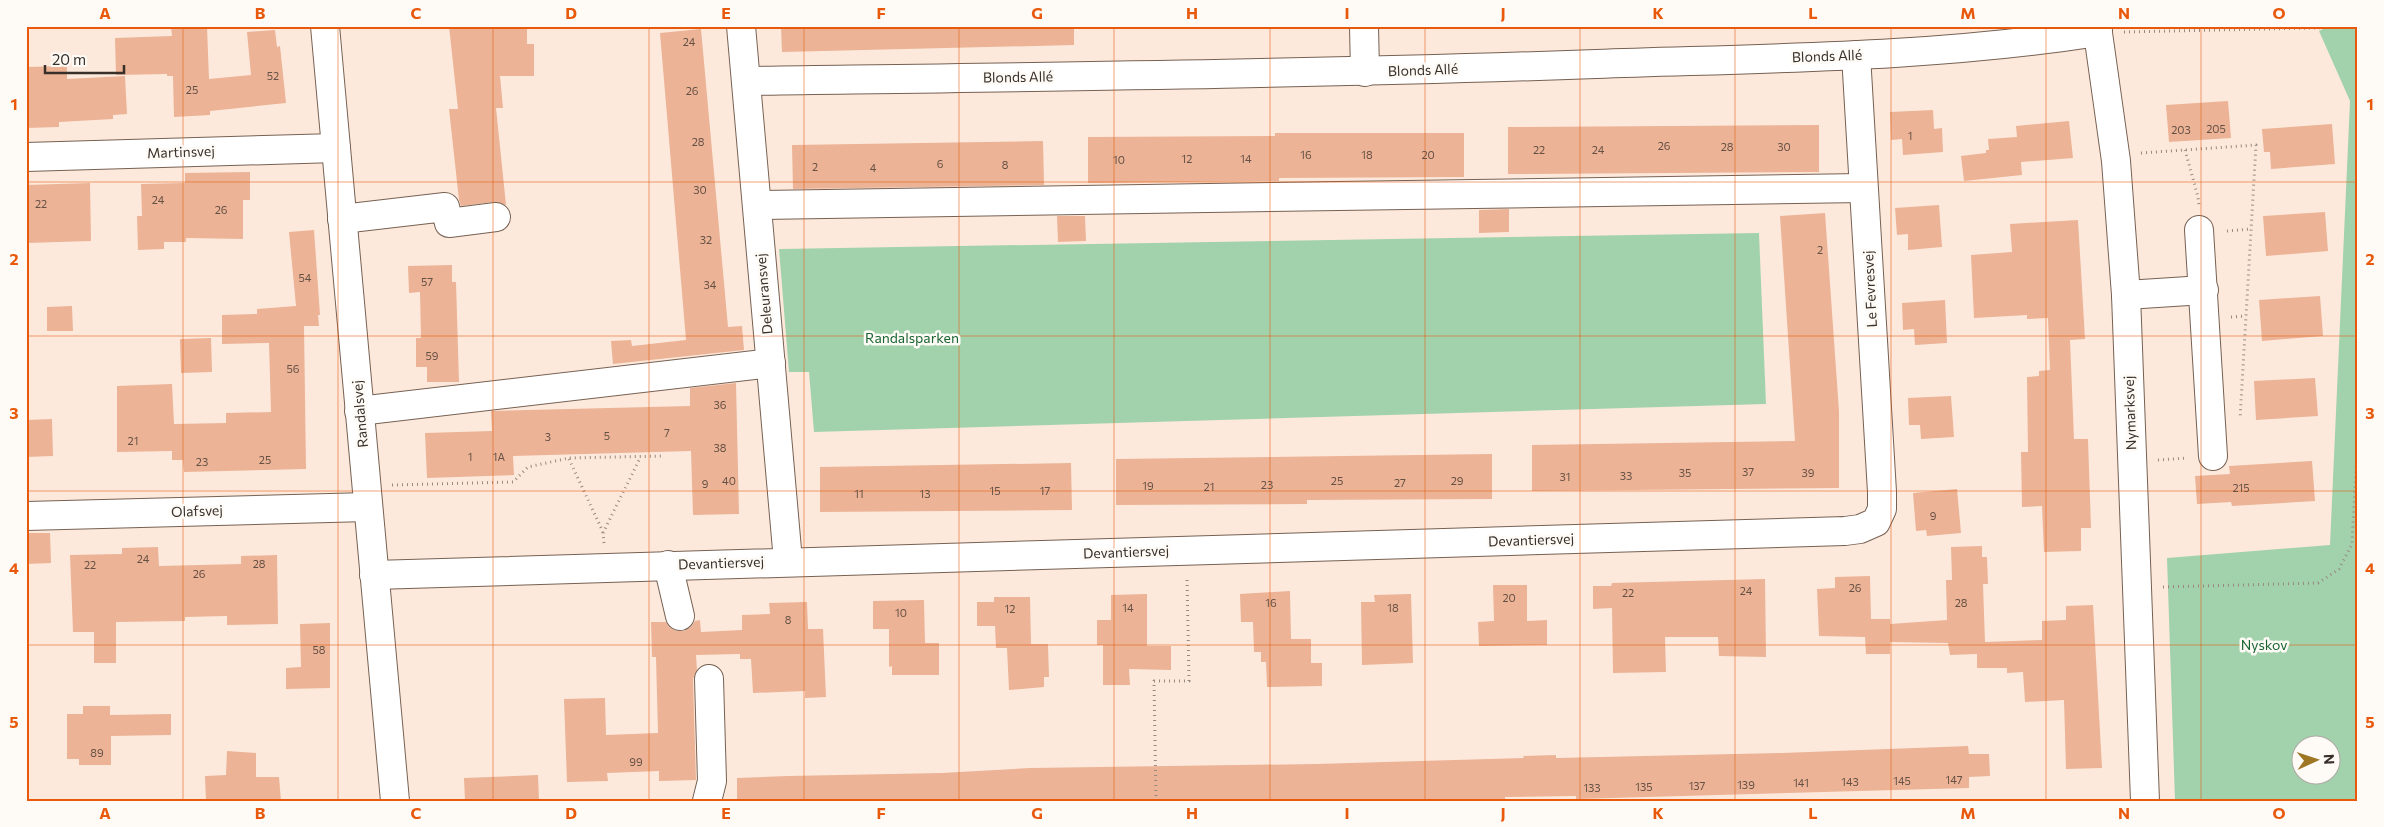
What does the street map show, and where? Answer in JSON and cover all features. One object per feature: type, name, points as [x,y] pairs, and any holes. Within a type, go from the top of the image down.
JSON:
[{"type":"street","name":"Randalsvej","points":[[325,26],[395,801]]},
{"type":"street","name":"Deleuransvej","points":[[741,26],[788,561]]},
{"type":"street","points":[[1364,26],[1365,72]]},
{"type":"street","name":"Blonds Allé","points":[[746,81],[1365,72],[1856,55],[1984,46],[2098,29]]},
{"type":"street","name":"Nymarksvej","points":[[2098,29],[2116,161],[2126,295],[2145,801]]},
{"type":"street","name":"Le Fevresvej","points":[[1856,55],[1882,492],[1882,509],[1876,522]]},
{"type":"street","name":"Martinsvej","points":[[26,157],[336,148]]},
{"type":"street","points":[[757,205],[1864,188]]},
{"type":"street","points":[[342,219],[445,207],[449,223],[496,217]]},
{"type":"street","points":[[2199,230],[2213,456]]},
{"type":"street","points":[[2126,295],[2204,290]]},
{"type":"street","points":[[360,411],[771,363]]},
{"type":"street","name":"Olafsvej","points":[[26,516],[368,497]]},
{"type":"street","name":"Devantiersvej","points":[[374,574],[1845,531],[1860,529],[1876,522]]},
{"type":"street","points":[[668,565],[680,616]]},
{"type":"street","points":[[706,801],[712,781],[709,680]]},
{"type":"path","points":[[2098,29],[2358,27]]},
{"type":"path","points":[[2185,150],[2198,196],[2199,230]]},
{"type":"path","points":[[2137,588],[2318,583],[2339,568],[2352,544],[2358,436]]},
{"type":"path","points":[[368,497],[513,482],[528,467],[568,458],[664,456]]},
{"type":"path","points":[[603,533],[640,457]]},
{"type":"path","points":[[568,458],[603,533],[605,567]]},
{"type":"path","points":[[1156,801],[1154,681],[1189,681],[1186,550]]},
{"type":"green space","name":"Nyskov","points":[[2329,26],[2358,26],[2358,800],[2175,801],[2167,558],[2330,545],[2350,101],[2319,31]]},
{"type":"green space","name":"Randalsparken","points":[[1759,233],[1766,404],[814,432],[809,372],[789,372],[779,249]]},
{"type":"building","points":[[171,26],[207,26],[209,79],[251,75],[247,32],[275,30],[277,47],[280,46],[286,103],[210,111],[210,115],[174,117],[173,76],[167,76],[167,74],[116,75],[115,38],[172,36]]},
{"type":"building","points":[[449,26],[527,26],[527,44],[534,44],[534,76],[500,76],[503,108],[496,108],[506,205],[494,202],[461,206],[459,200],[449,109],[458,109]]},
{"type":"building","points":[[781,26],[1074,26],[1074,45],[782,52]]},
{"type":"building","points":[[701,29],[728,327],[742,326],[744,350],[613,364],[611,341],[631,340],[632,346],[686,340],[660,33]]},
{"type":"building","points":[[67,66],[67,79],[125,76],[127,114],[113,115],[113,119],[59,122],[59,127],[26,128],[26,67]]},
{"type":"building","points":[[2228,101],[2231,138],[2169,142],[2166,105]]},
{"type":"building","points":[[1933,110],[1934,129],[1942,128],[1943,152],[1903,155],[1902,139],[1891,140],[1890,112]]},
{"type":"building","points":[[2069,121],[2073,158],[2021,162],[2022,175],[1964,181],[1961,156],[1986,153],[1986,150],[1989,150],[1988,139],[2017,137],[2016,126]]},
{"type":"building","points":[[2332,124],[2335,164],[2271,169],[2270,152],[2264,152],[2262,129]]},
{"type":"building","points":[[1819,125],[1819,172],[1508,174],[1508,127]]},
{"type":"building","points":[[1275,133],[1464,133],[1464,177],[1279,178],[1279,181],[1088,183],[1088,137],[1275,136]]},
{"type":"building","points":[[1043,141],[1044,185],[793,189],[792,145]]},
{"type":"building","points":[[250,172],[250,200],[243,200],[243,239],[186,238],[186,242],[164,242],[164,249],[138,250],[137,216],[142,216],[141,184],[185,183],[185,173]]},
{"type":"building","points":[[90,183],[91,241],[26,243],[26,185]]},
{"type":"building","points":[[1939,205],[1942,247],[1908,250],[1908,234],[1897,235],[1895,208]]},
{"type":"building","points":[[1509,209],[1509,232],[1479,233],[1479,210]]},
{"type":"building","points":[[2325,212],[2328,251],[2266,256],[2263,216]]},
{"type":"building","points":[[1825,213],[1839,411],[1839,488],[1532,491],[1532,445],[1795,441],[1780,216]]},
{"type":"building","points":[[1057,216],[1085,216],[1086,241],[1058,242]]},
{"type":"building","points":[[2078,220],[2085,339],[2070,340],[2074,439],[2088,439],[2091,528],[2081,528],[2081,551],[2044,552],[2042,506],[2022,507],[2021,452],[2028,452],[2027,377],[2039,376],[2039,371],[2050,370],[2048,318],[2027,319],[2027,315],[1974,318],[1971,255],[2012,252],[2010,224]]},
{"type":"building","points":[[314,230],[320,315],[318,315],[319,326],[304,326],[306,469],[184,472],[183,460],[172,460],[172,451],[117,452],[117,386],[172,384],[174,424],[226,423],[226,413],[271,412],[269,343],[222,344],[222,315],[257,314],[257,309],[296,306],[289,232]]},
{"type":"building","points":[[452,265],[452,282],[456,282],[459,382],[427,382],[427,367],[416,367],[416,338],[421,338],[420,292],[409,293],[408,266]]},
{"type":"building","points":[[2320,296],[2323,336],[2262,341],[2259,300]]},
{"type":"building","points":[[1945,300],[1947,343],[1915,345],[1914,329],[1903,330],[1902,303]]},
{"type":"building","points":[[72,306],[73,331],[47,331],[47,307]]},
{"type":"building","points":[[211,338],[212,372],[181,373],[180,339]]},
{"type":"building","points":[[2315,378],[2318,416],[2256,420],[2254,381]]},
{"type":"building","points":[[736,383],[739,514],[693,515],[691,451],[513,456],[514,475],[427,478],[425,433],[492,431],[491,411],[690,406],[690,388]]},
{"type":"building","points":[[1951,396],[1954,437],[1921,439],[1920,425],[1909,425],[1908,398]]},
{"type":"building","points":[[52,419],[53,456],[26,457],[26,420]]},
{"type":"building","points":[[1492,454],[1492,499],[1307,500],[1307,504],[1116,505],[1116,459]]},
{"type":"building","points":[[2312,461],[2315,501],[2232,506],[2231,502],[2197,504],[2195,476],[2230,474],[2229,466]]},
{"type":"building","points":[[1071,463],[1072,510],[820,512],[820,467]]},
{"type":"building","points":[[1957,489],[1961,533],[1927,536],[1926,530],[1916,531],[1913,493]]},
{"type":"building","points":[[26,533],[50,533],[51,563],[26,564]]},
{"type":"building","points":[[1982,546],[1982,557],[1987,557],[1988,584],[1983,584],[1985,642],[2042,640],[2042,621],[2066,620],[2066,606],[2093,605],[2102,768],[2066,769],[2064,700],[2025,702],[2023,672],[2007,673],[2007,668],[1977,668],[1977,654],[1950,655],[1948,643],[1890,642],[1890,654],[1866,654],[1865,637],[1819,636],[1817,589],[1835,588],[1835,577],[1870,576],[1871,619],[1890,619],[1890,624],[1947,620],[1946,580],[1952,580],[1951,547]]},
{"type":"building","points":[[158,547],[159,566],[241,564],[241,556],[277,555],[278,624],[227,625],[227,616],[185,617],[185,621],[116,622],[116,663],[94,663],[94,632],[73,632],[70,555],[122,554],[122,548]]},
{"type":"building","points":[[1765,579],[1766,657],[1719,656],[1718,637],[1665,637],[1666,672],[1613,673],[1612,608],[1593,609],[1593,586],[1611,586],[1612,583]]},
{"type":"building","points":[[1493,585],[1527,585],[1527,621],[1547,620],[1547,645],[1479,646],[1478,622],[1494,621]]},
{"type":"building","points":[[1290,591],[1291,639],[1311,639],[1311,663],[1322,663],[1322,686],[1267,687],[1266,662],[1261,662],[1261,652],[1254,652],[1253,622],[1241,622],[1240,594]]},
{"type":"building","points":[[1147,594],[1147,646],[1171,646],[1171,670],[1129,669],[1130,685],[1103,685],[1103,645],[1097,645],[1097,620],[1111,620],[1111,595]]},
{"type":"building","points":[[1411,594],[1413,663],[1362,665],[1361,602],[1375,602],[1374,595]]},
{"type":"building","points":[[994,597],[1030,597],[1031,644],[1048,644],[1049,677],[1044,677],[1044,687],[1009,690],[1007,648],[996,648],[995,626],[977,626],[977,602],[994,602]]},
{"type":"building","points":[[924,600],[925,643],[939,643],[939,675],[892,675],[892,666],[889,667],[889,629],[873,629],[873,601]]},
{"type":"building","points":[[807,602],[808,629],[823,629],[826,697],[805,698],[805,691],[753,693],[751,659],[740,659],[740,654],[696,655],[697,670],[693,679],[696,780],[659,781],[659,771],[607,773],[608,781],[567,782],[564,699],[605,698],[606,735],[658,733],[656,657],[652,657],[651,622],[666,622],[669,627],[676,631],[684,631],[691,627],[695,621],[700,620],[701,632],[742,630],[742,615],[770,614],[769,603]]},
{"type":"building","points":[[330,623],[330,688],[286,689],[286,668],[301,667],[300,624]]},
{"type":"building","points":[[83,706],[110,706],[110,715],[171,714],[171,735],[111,736],[111,765],[79,765],[79,759],[67,759],[67,714],[83,714]]},
{"type":"building","points":[[1968,746],[1969,754],[1989,754],[1990,776],[1969,777],[1969,788],[1576,799],[1576,796],[1505,797],[1505,799],[1444,801],[737,801],[737,778],[942,773],[1030,768],[1316,764],[1524,758],[1523,756],[1556,755],[1556,758],[1782,753]]},
{"type":"building","points":[[227,751],[256,753],[256,777],[279,777],[281,801],[206,801],[205,776],[226,775]]},
{"type":"building","points":[[538,775],[539,801],[465,801],[464,778]]}]
